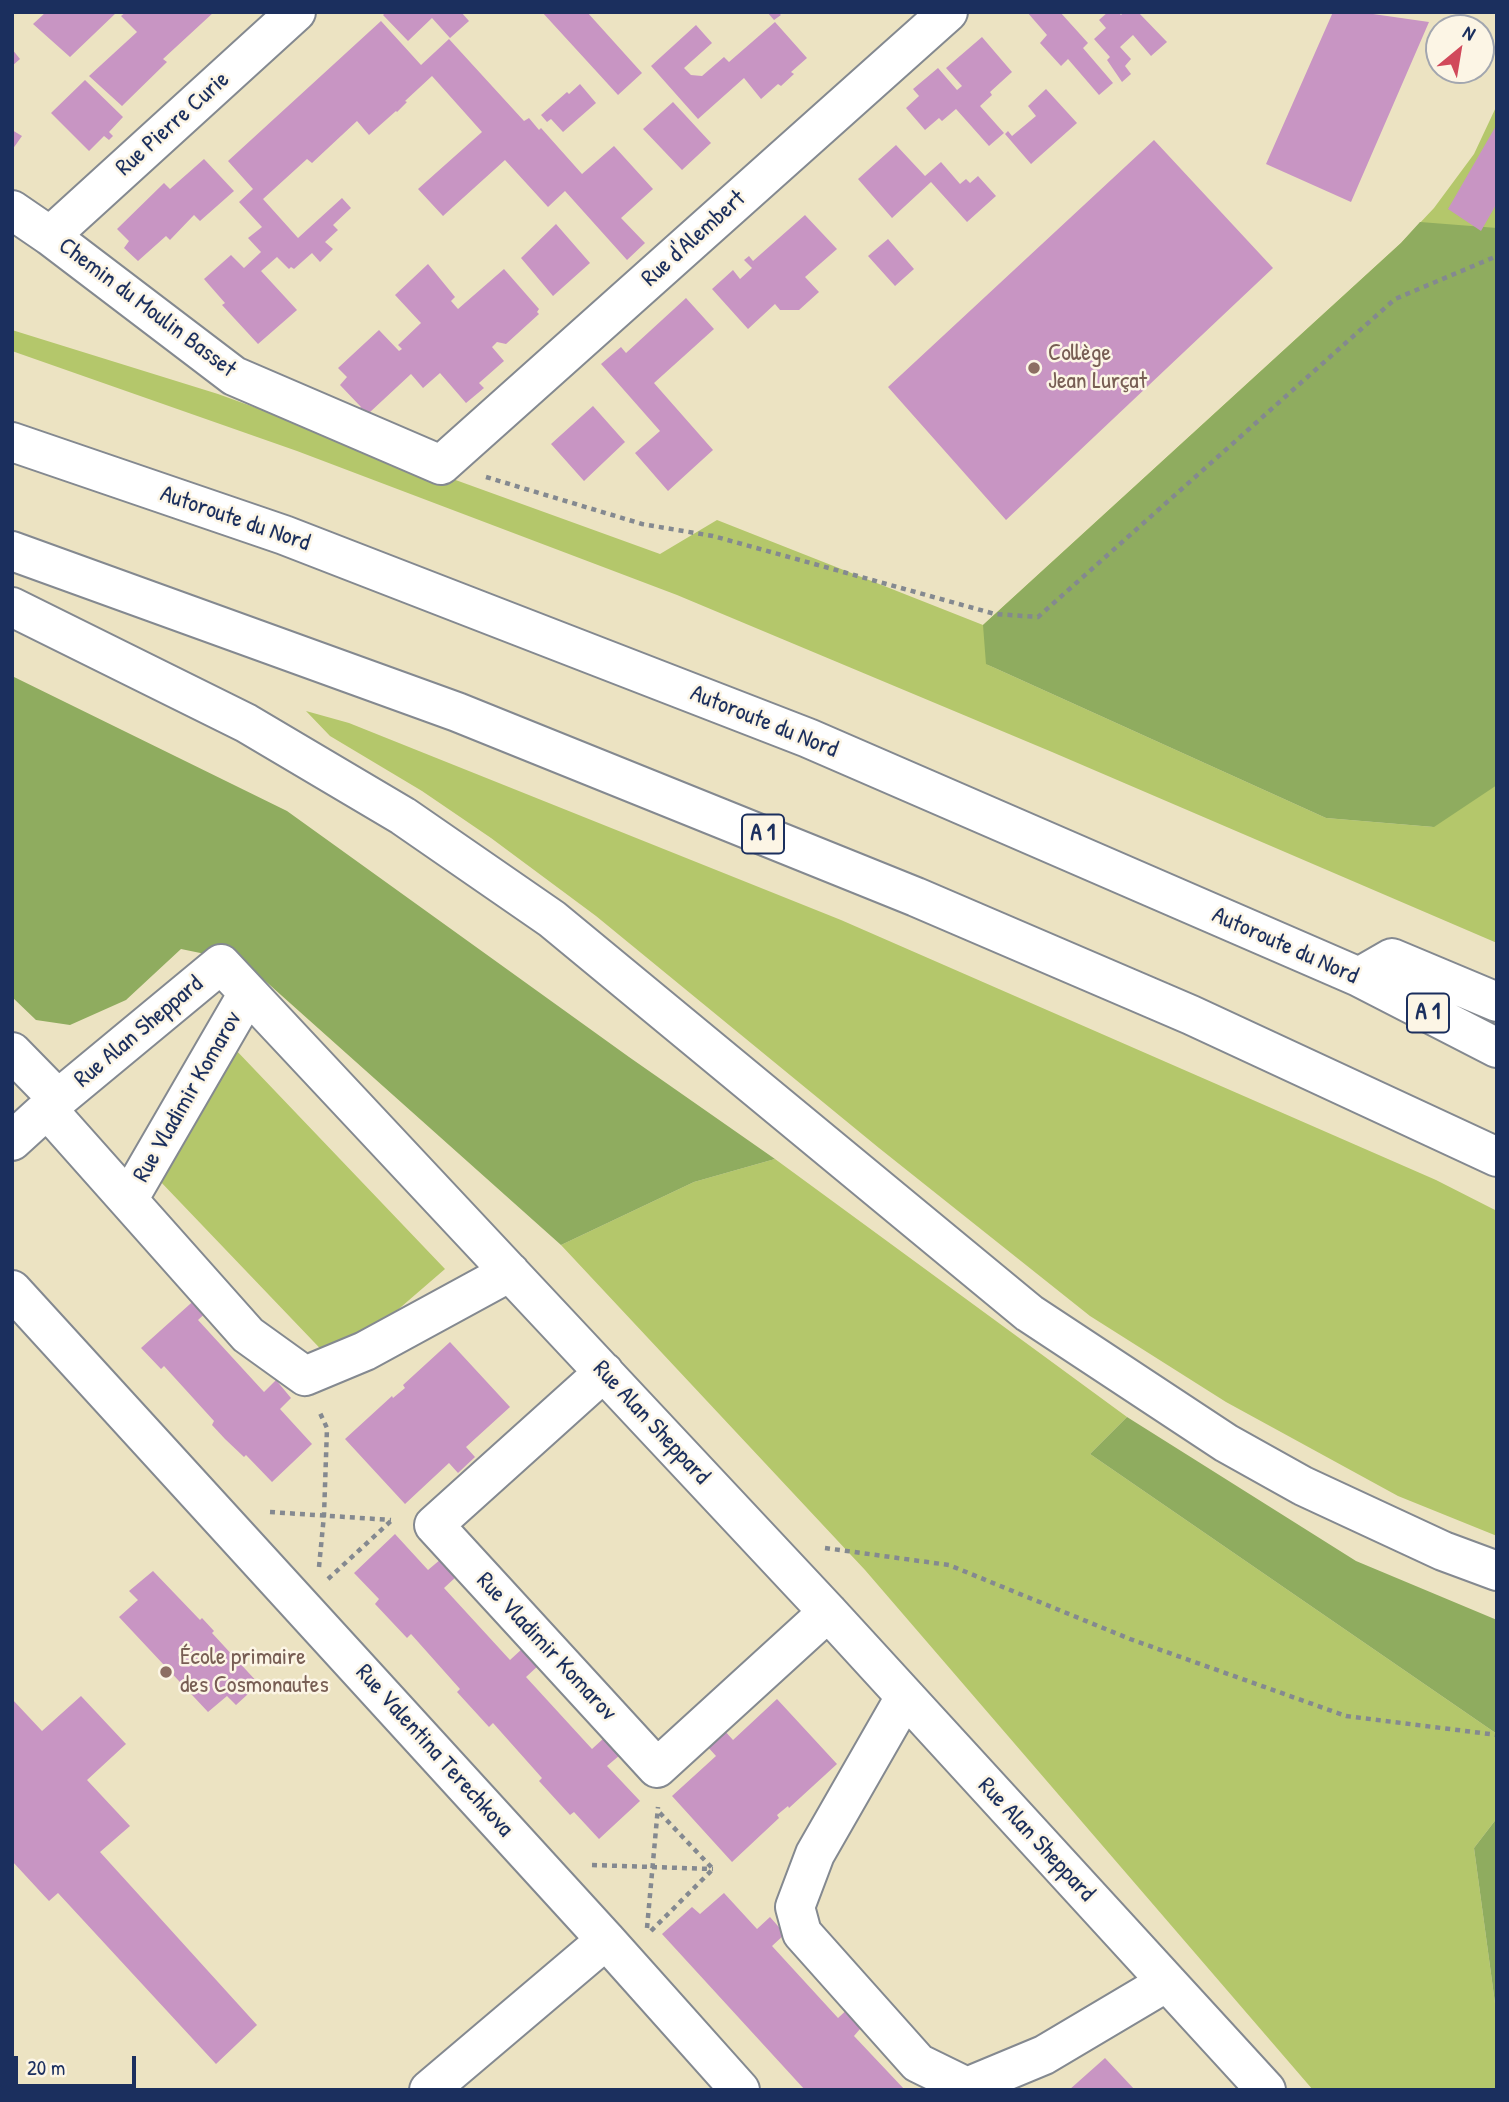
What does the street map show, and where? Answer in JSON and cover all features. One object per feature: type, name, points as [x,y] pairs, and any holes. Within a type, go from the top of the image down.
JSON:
[{"type":"main road","name":"Rue Pierre Curie","points":[[50,236],[296,12]]},
{"type":"main road","name":"Rue d'Alembert","points":[[441,465],[948,12]]},
{"type":"main road","name":"Chemin du Moulin Basset","points":[[12,210],[234,376],[441,465]]},
{"type":"main road","name":"Autoroute du Nord","points":[[12,442],[284,535],[808,738],[1359,977],[1497,1048]]},
{"type":"main road","name":"A 1","points":[[12,551],[457,712],[916,897],[1191,1016],[1497,1157]]},
{"type":"main road","points":[[12,607],[246,723],[415,824],[552,919],[1030,1313],[1226,1443],[1303,1486],[1443,1551],[1497,1571]]},
{"type":"main road","points":[[1359,977],[1392,958],[1497,1002]]},
{"type":"main road","name":"Rue Alan Sheppard","points":[[12,1052],[52,1104],[220,964],[828,1612],[1265,2090]]},
{"type":"main road","name":"Rue Vladimir Komarov","points":[[128,1200],[248,993]]},
{"type":"main road","points":[[12,1141],[52,1104]]},
{"type":"main road","name":"Rue Vladimir Komarov","points":[[52,1104],[128,1200],[248,1335],[305,1377]]},
{"type":"main road","points":[[305,1377],[365,1351],[510,1272]]},
{"type":"main road","name":"Rue Valentina Terechkova","points":[[12,1290],[740,2090]]},
{"type":"main road","points":[[433,1525],[604,1372]]},
{"type":"main road","name":"Rue Vladimir Komarov","points":[[433,1525],[657,1768]]},
{"type":"main road","points":[[657,1768],[828,1612]]},
{"type":"main road","points":[[905,1697],[815,1854],[795,1908],[802,1933],[918,2063],[967,2087],[1044,2055],[1167,1982]]},
{"type":"main road","points":[[429,2090],[606,1940]]},
{"type":"path","points":[[441,465],[642,524],[713,536],[995,614],[1038,617],[1395,299],[1497,256]]},
{"type":"path","points":[[305,1377],[327,1428],[324,1516],[318,1574]]},
{"type":"path","points":[[212,1509],[433,1525]]},
{"type":"path","points":[[319,1587],[392,1520]]},
{"type":"path","points":[[780,1563],[827,1548],[949,1565],[1130,1639],[1346,1716],[1497,1735]]},
{"type":"path","points":[[657,1768],[658,1812],[646,1936],[713,1869]]},
{"type":"path","points":[[658,1812],[713,1869]]},
{"type":"path","points":[[536,1863],[713,1869]]},
{"type":"green space","points":[[1497,105],[1497,943],[677,595],[297,451],[12,351],[12,330],[218,394],[660,554],[717,520],[983,625],[1401,243],[1434,208],[1474,154]],"holes":[[[986,664],[1434,827],[1326,818]]]},
{"type":"green space","points":[[1420,222],[1497,228],[1497,785],[1434,827],[1326,818],[986,664],[983,625],[1401,243]]},
{"type":"green space","points":[[12,676],[287,811],[775,1159],[694,1182],[561,1245],[244,962],[181,949],[126,1000],[70,1025],[36,1020],[12,997]]},
{"type":"green space","points":[[306,711],[349,723],[841,920],[1436,1180],[1497,1211],[1497,1536],[1398,1496],[1226,1402],[1090,1316],[879,1148],[596,916],[422,791],[330,736]]},
{"type":"green space","points":[[233,1047],[445,1269],[335,1364],[158,1179]]},
{"type":"green space","points":[[775,1159],[1127,1417],[1090,1454],[1497,1734],[1497,1818],[1474,1848],[1497,2018],[1497,2090],[1313,2090],[865,1570],[561,1245],[694,1182]]},
{"type":"green space","points":[[1127,1417],[1356,1561],[1497,1620],[1497,1734],[1090,1454]]},
{"type":"green space","points":[[1497,1818],[1497,2018],[1474,1848]]},
{"type":"building","points":[[46,12],[117,12],[70,57],[33,24]]},
{"type":"building","points":[[126,12],[214,12],[163,59],[167,62],[122,106],[89,76],[137,32],[121,16]]},
{"type":"building","points":[[386,12],[461,12],[469,21],[450,38],[432,18],[408,41],[383,15]]},
{"type":"building","points":[[542,12],[587,12],[642,73],[618,95]]},
{"type":"building","points":[[767,12],[778,12],[781,15],[774,20]]},
{"type":"building","points":[[1027,12],[1060,12],[1088,43],[1083,48],[1113,83],[1099,95],[1068,59],[1061,66],[1040,43],[1047,35]]},
{"type":"building","points":[[1108,12],[1118,12],[1121,15],[1124,12],[1138,12],[1167,42],[1151,56],[1133,35],[1120,47],[1131,59],[1125,66],[1131,74],[1122,82],[1107,60],[1110,57],[1094,39],[1106,28],[1099,20]]},
{"type":"building","points":[[1333,12],[1359,12],[1425,21],[1425,31],[1351,202],[1266,164]]},
{"type":"building","points":[[381,21],[421,65],[449,39],[524,121],[529,118],[539,130],[541,128],[582,174],[614,146],[653,189],[621,218],[645,243],[627,260],[565,191],[548,207],[505,160],[443,216],[418,189],[482,132],[432,76],[397,112],[369,135],[357,121],[312,163],[307,159],[263,199],[298,238],[342,198],[351,208],[333,225],[338,230],[325,242],[333,249],[320,262],[312,253],[294,269],[289,269],[277,257],[261,271],[297,310],[258,344],[222,305],[225,303],[204,279],[231,255],[244,268],[261,252],[248,238],[262,227],[239,202],[253,189],[228,161]]},
{"type":"building","points":[[775,22],[807,58],[791,72],[794,74],[781,86],[778,84],[761,99],[744,78],[698,119],[651,66],[696,25],[712,43],[684,68],[691,75],[702,76],[724,57],[729,62]]},
{"type":"building","points":[[982,37],[1012,72],[990,92],[992,95],[980,106],[1004,133],[989,146],[956,109],[925,130],[906,108],[919,96],[913,89],[938,68],[957,90],[962,86],[946,68]]},
{"type":"building","points":[[12,49],[20,59],[12,66]]},
{"type":"building","points":[[85,80],[123,117],[109,132],[113,136],[109,140],[104,136],[89,151],[51,113]]},
{"type":"building","points":[[580,84],[596,103],[563,132],[551,119],[547,122],[541,115]]},
{"type":"building","points":[[1046,89],[1077,123],[1031,164],[1005,134],[1008,131],[1012,136],[1036,116],[1028,106]]},
{"type":"building","points":[[673,102],[711,143],[682,170],[643,129]]},
{"type":"building","points":[[1497,124],[1497,203],[1481,231],[1448,209]]},
{"type":"building","points":[[12,130],[22,136],[12,150]]},
{"type":"building","points":[[1154,140],[1273,268],[1006,520],[888,387]]},
{"type":"building","points":[[896,145],[925,176],[941,162],[960,184],[966,179],[970,183],[978,176],[996,196],[967,222],[931,182],[892,218],[858,179]]},
{"type":"building","points":[[204,159],[234,191],[200,221],[194,215],[170,240],[166,236],[138,261],[124,248],[129,241],[117,229],[164,183],[170,189]]},
{"type":"building","points":[[805,215],[837,249],[805,277],[819,292],[799,310],[780,310],[775,304],[748,329],[712,289],[733,270],[740,279],[752,268],[744,260],[749,256],[753,261]]},
{"type":"building","points":[[556,224],[590,263],[553,296],[521,258]]},
{"type":"building","points":[[888,239],[914,269],[895,286],[868,256]]},
{"type":"building","points":[[428,264],[455,297],[451,301],[458,309],[504,269],[539,309],[539,314],[506,344],[497,342],[492,347],[504,361],[479,383],[484,388],[466,403],[440,373],[423,388],[411,374],[369,413],[359,409],[361,407],[340,385],[347,377],[338,368],[379,330],[399,351],[402,349],[398,345],[421,323],[395,295]]},
{"type":"building","points":[[686,298],[714,329],[654,383],[713,450],[668,491],[635,453],[660,431],[601,364],[621,347],[626,353]]},
{"type":"building","points":[[593,406],[625,442],[584,481],[551,444]]},
{"type":"building","points":[[199,1296],[210,1309],[198,1320],[264,1392],[276,1380],[291,1398],[280,1409],[312,1444],[272,1482],[246,1455],[244,1457],[225,1439],[212,1425],[214,1421],[164,1366],[161,1369],[141,1348]]},
{"type":"building","points":[[450,1342],[510,1407],[466,1447],[475,1457],[458,1473],[449,1463],[405,1504],[345,1439],[392,1396],[393,1398],[405,1388],[403,1385]]},
{"type":"building","points":[[395,1534],[428,1570],[441,1559],[457,1576],[444,1588],[510,1660],[523,1648],[539,1665],[526,1677],[592,1749],[604,1738],[620,1755],[607,1766],[640,1801],[599,1839],[574,1812],[570,1815],[539,1781],[542,1778],[493,1723],[489,1727],[457,1692],[460,1689],[411,1634],[407,1638],[375,1604],[379,1599],[354,1573]]},
{"type":"building","points":[[153,1571],[200,1620],[202,1618],[214,1631],[212,1633],[259,1684],[236,1705],[227,1696],[208,1712],[119,1617],[138,1600],[129,1591]]},
{"type":"building","points":[[81,1696],[126,1744],[87,1780],[130,1826],[100,1852],[257,2025],[216,2064],[58,1893],[49,1901],[12,1861],[12,1699],[42,1731]]},
{"type":"building","points":[[777,1699],[837,1764],[789,1808],[788,1806],[777,1815],[779,1818],[732,1862],[672,1796],[716,1756],[706,1745],[724,1730],[733,1740]]},
{"type":"building","points":[[724,1893],[757,1929],[770,1917],[785,1934],[772,1946],[838,2018],[851,2006],[866,2022],[854,2036],[905,2090],[805,2090],[662,1934],[692,1907],[700,1914]]},
{"type":"building","points":[[1105,2058],[1135,2090],[1069,2090]]},
{"type":"place","name":"Collège Jean Lurçat","points":[[1034,368]]},
{"type":"place","name":"École primaire des Cosmonautes","points":[[166,1672]]}]
